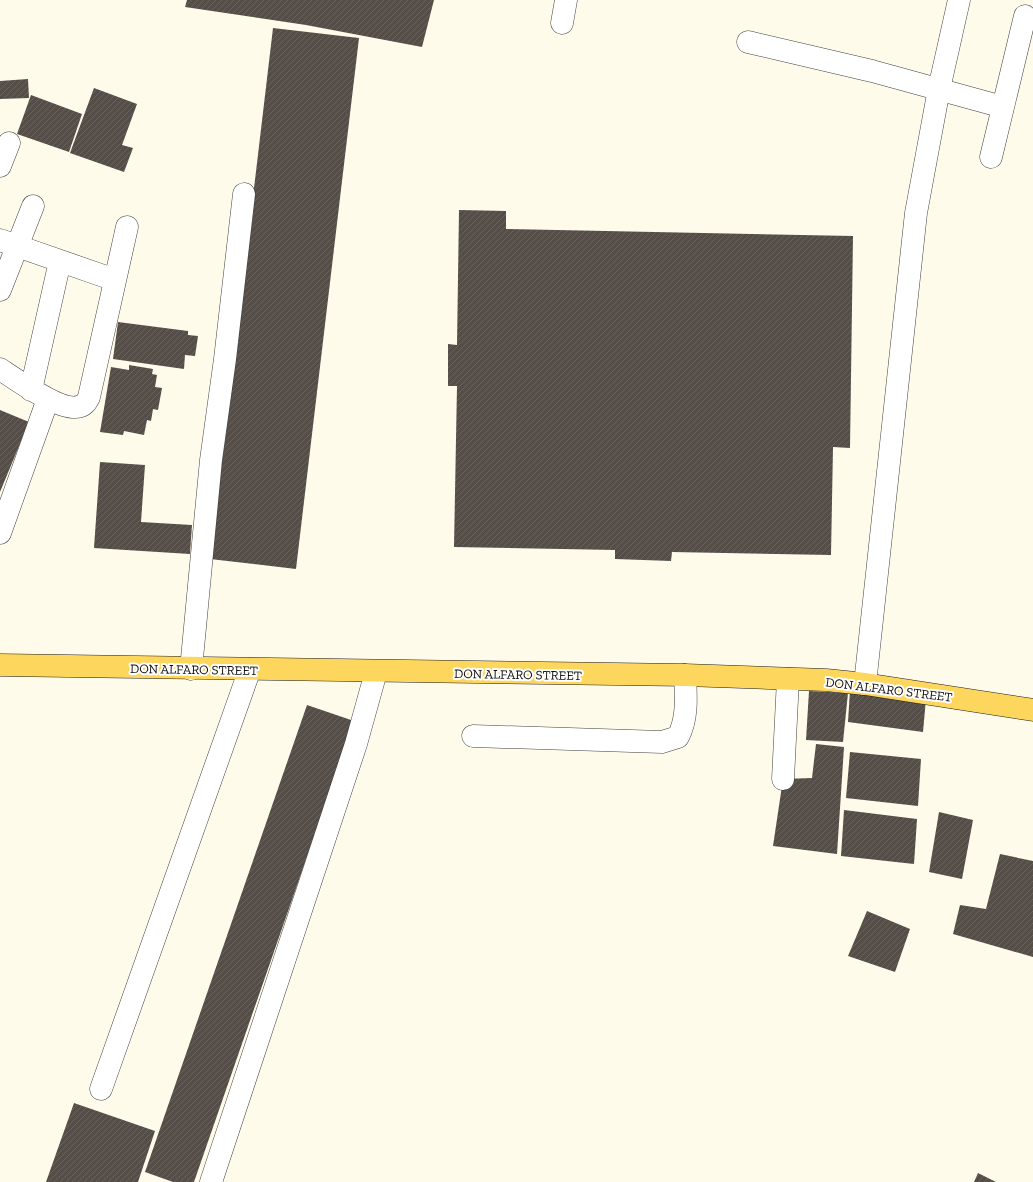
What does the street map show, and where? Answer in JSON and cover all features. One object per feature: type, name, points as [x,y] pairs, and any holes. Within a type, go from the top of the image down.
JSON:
[{"type":"main road","name":"DON ALFARO STREET","points":[[0,665],[376,672],[685,675],[788,679],[865,684],[1033,710]]},
{"type":"street","points":[[562,23],[566,0]]},
{"type":"street","points":[[865,684],[916,213],[939,89],[959,0]]},
{"type":"street","points":[[991,157],[1025,16]]},
{"type":"street","points":[[748,42],[939,89],[1003,107]]},
{"type":"street","points":[[0,166],[9,143]]},
{"type":"street","points":[[190,669],[211,460],[225,359],[244,194]]},
{"type":"street","points":[[0,290],[9,243],[33,206]]},
{"type":"street","points":[[0,369],[39,394],[73,408],[80,407],[85,404],[89,397],[127,227]]},
{"type":"street","points":[[9,243],[115,280]]},
{"type":"street","points":[[0,533],[39,394],[60,261]]},
{"type":"street","points":[[101,1089],[250,670]]},
{"type":"street","points":[[211,1182],[351,759],[376,672]]},
{"type":"street","points":[[473,736],[662,742],[678,737],[684,726],[686,697],[685,675]]},
{"type":"street","points":[[783,779],[788,679]]},
{"type":"building","points":[[187,0],[434,0],[422,47],[306,25],[185,7]]},
{"type":"building","points":[[273,28],[359,38],[296,569],[210,559]]},
{"type":"building","points":[[28,79],[29,98],[0,99],[0,81]]},
{"type":"building","points":[[94,88],[137,104],[122,145],[133,148],[124,172],[70,153]]},
{"type":"building","points":[[31,95],[82,114],[69,152],[17,134]]},
{"type":"building","points":[[459,210],[506,211],[506,229],[853,236],[850,448],[833,447],[831,555],[672,552],[671,561],[615,559],[615,550],[454,547],[457,386],[448,386],[448,344],[457,345]]},
{"type":"building","points":[[118,322],[188,331],[188,335],[198,336],[195,356],[185,355],[184,369],[113,359]]},
{"type":"building","points":[[129,365],[153,369],[152,374],[157,375],[155,387],[162,388],[158,410],[153,409],[151,421],[147,420],[144,435],[124,431],[123,435],[100,432],[111,367],[129,370]]},
{"type":"building","points":[[0,410],[29,422],[0,492]]},
{"type":"building","points":[[100,462],[145,465],[141,522],[192,525],[190,554],[94,548]]},
{"type":"building","points":[[850,690],[926,699],[923,732],[848,722]]},
{"type":"building","points":[[809,691],[848,693],[843,742],[806,740]]},
{"type":"building","points":[[307,705],[354,721],[194,1182],[173,1182],[145,1172]]},
{"type":"building","points":[[816,744],[844,747],[837,854],[773,846],[783,779],[812,778]]},
{"type":"building","points":[[850,752],[921,759],[918,806],[846,798]]},
{"type":"building","points":[[844,810],[917,819],[914,864],[841,856]]},
{"type":"building","points":[[939,812],[973,820],[962,879],[929,872]]},
{"type":"building","points":[[1000,854],[1033,861],[1033,957],[953,934],[960,905],[986,909]]},
{"type":"building","points":[[867,911],[910,929],[895,972],[848,956]]},
{"type":"building","points":[[74,1103],[155,1131],[138,1182],[46,1182]]},
{"type":"building","points":[[978,1173],[996,1182],[974,1182]]}]
